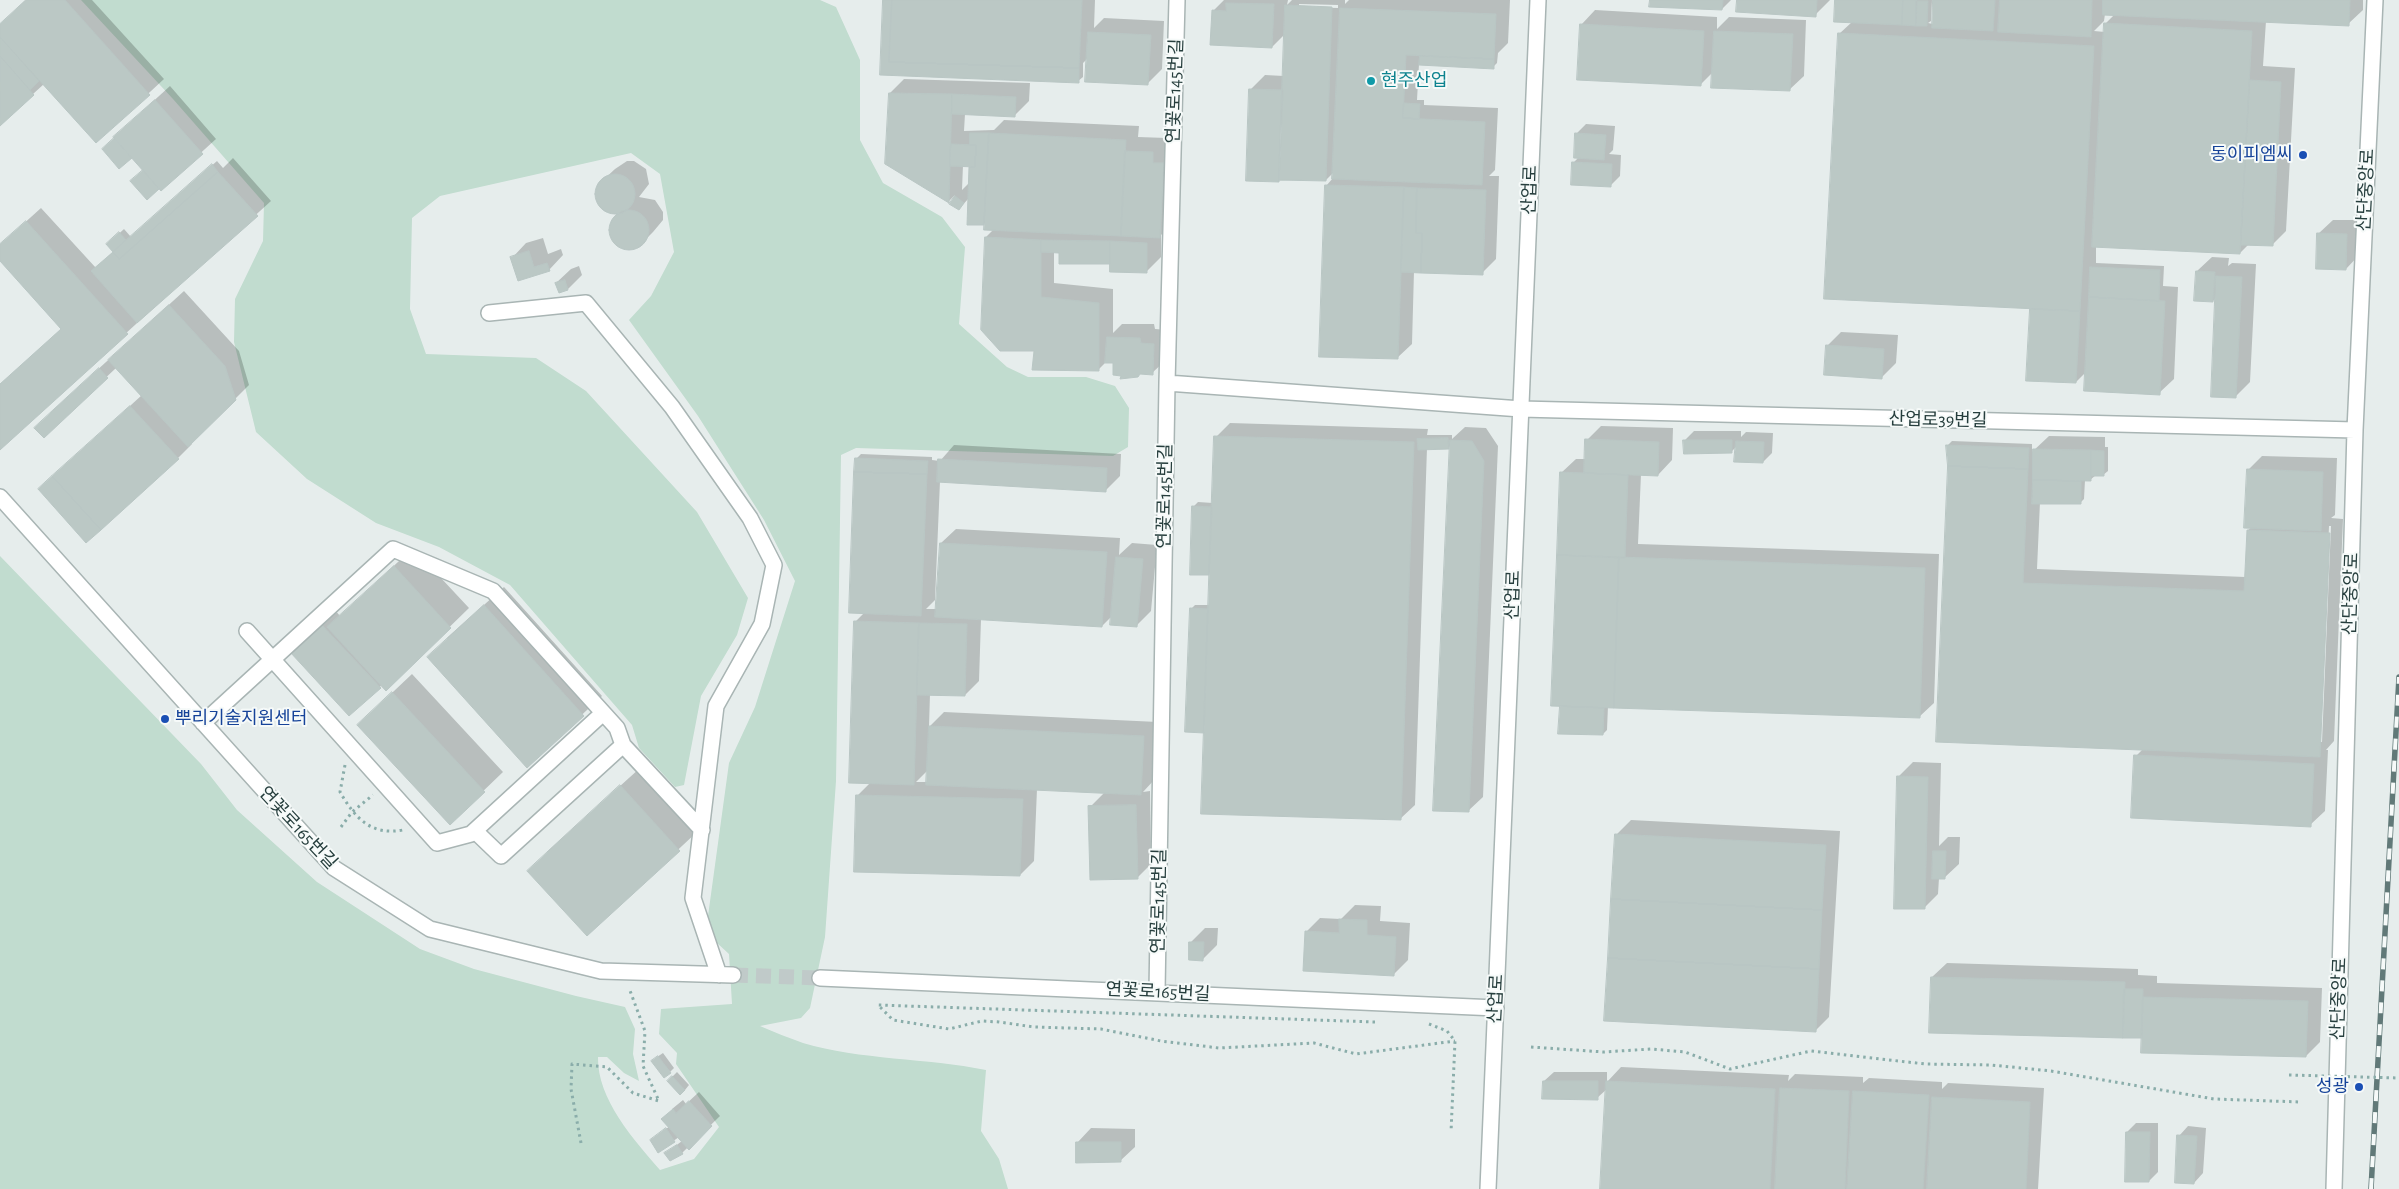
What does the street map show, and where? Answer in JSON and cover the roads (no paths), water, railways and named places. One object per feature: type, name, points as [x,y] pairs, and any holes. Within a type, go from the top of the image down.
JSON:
[{"type":"street","name":"연꽃로145번길","points":[[1157,992],[1167,383],[1178,0]]},
{"type":"street","name":"산업로","points":[[1488,1189],[1538,0]]},
{"type":"street","name":"산단중앙로","points":[[2334,1189],[2355,430],[2376,0]]},
{"type":"street","points":[[489,313],[586,303],[672,407],[750,518],[774,565],[762,624],[716,706],[702,830]]},
{"type":"street","name":"산업로39번길","points":[[1167,383],[1521,409],[2355,430]]},
{"type":"street","name":"연꽃로165번길","points":[[0,497],[334,868],[430,929],[601,971],[726,975],[693,898],[702,830]]},
{"type":"street","points":[[203,723],[393,549],[493,591],[617,728],[623,745],[702,830]]},
{"type":"street","points":[[247,631],[437,843],[472,834],[603,713]]},
{"type":"street","points":[[475,830],[501,856],[623,745]]},
{"type":"street","name":"연꽃로165번길","points":[[820,978],[1496,1008]]},
{"type":"tunnel","points":[[733,975],[820,978]]},
{"type":"railway","points":[[2371,1189],[2399,677]]},
{"type":"place","name":"현주산업","points":[[1371,81]]},
{"type":"place","name":"동이피엠씨","points":[[2303,155]]},
{"type":"place","name":"뿌리기술지원센터","points":[[165,719]]},
{"type":"place","name":"성광","points":[[2359,1087]]}]
